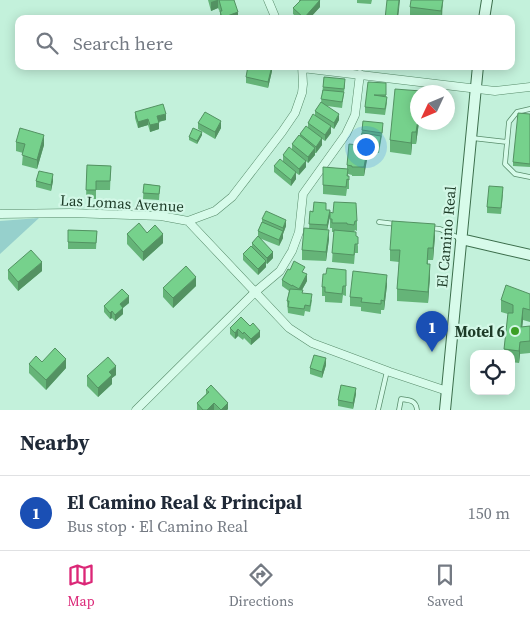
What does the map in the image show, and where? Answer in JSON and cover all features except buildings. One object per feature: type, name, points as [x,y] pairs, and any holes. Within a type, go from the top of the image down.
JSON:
[{"type":"main road","points":[[485,15],[487,0]]},
{"type":"main road","name":"El Camino Real","points":[[445,410],[478,70]]},
{"type":"main road","points":[[462,238],[530,255]]},
{"type":"street","points":[[268,0],[274,15]]},
{"type":"street","name":"Las Lomas Avenue","points":[[0,214],[152,215],[188,221],[215,211],[227,203],[282,132],[299,104],[303,84],[302,70]]},
{"type":"street","points":[[327,70],[495,91],[530,87]]},
{"type":"street","points":[[136,410],[254,293],[280,270],[292,251],[299,232],[303,194],[346,134],[355,115],[360,74]]},
{"type":"street","points":[[188,221],[289,328],[312,343],[447,391]]},
{"type":"lane","points":[[530,109],[517,112],[509,122],[505,164],[515,174],[530,177]]},
{"type":"lane","points":[[471,138],[507,142]]},
{"type":"lane","points":[[379,222],[405,225]]},
{"type":"lane","points":[[422,227],[440,230],[462,238]]},
{"type":"lane","points":[[378,410],[387,371]]},
{"type":"lane","points":[[398,410],[401,399],[413,401],[417,410]]},
{"type":"shaded area","points":[[39,218],[0,254],[0,221]]},
{"type":"place","name":"Motel 6","points":[[515,331]]},
{"type":"place","name":"El Camino Real & Principal","points":[[432,352]]}]
